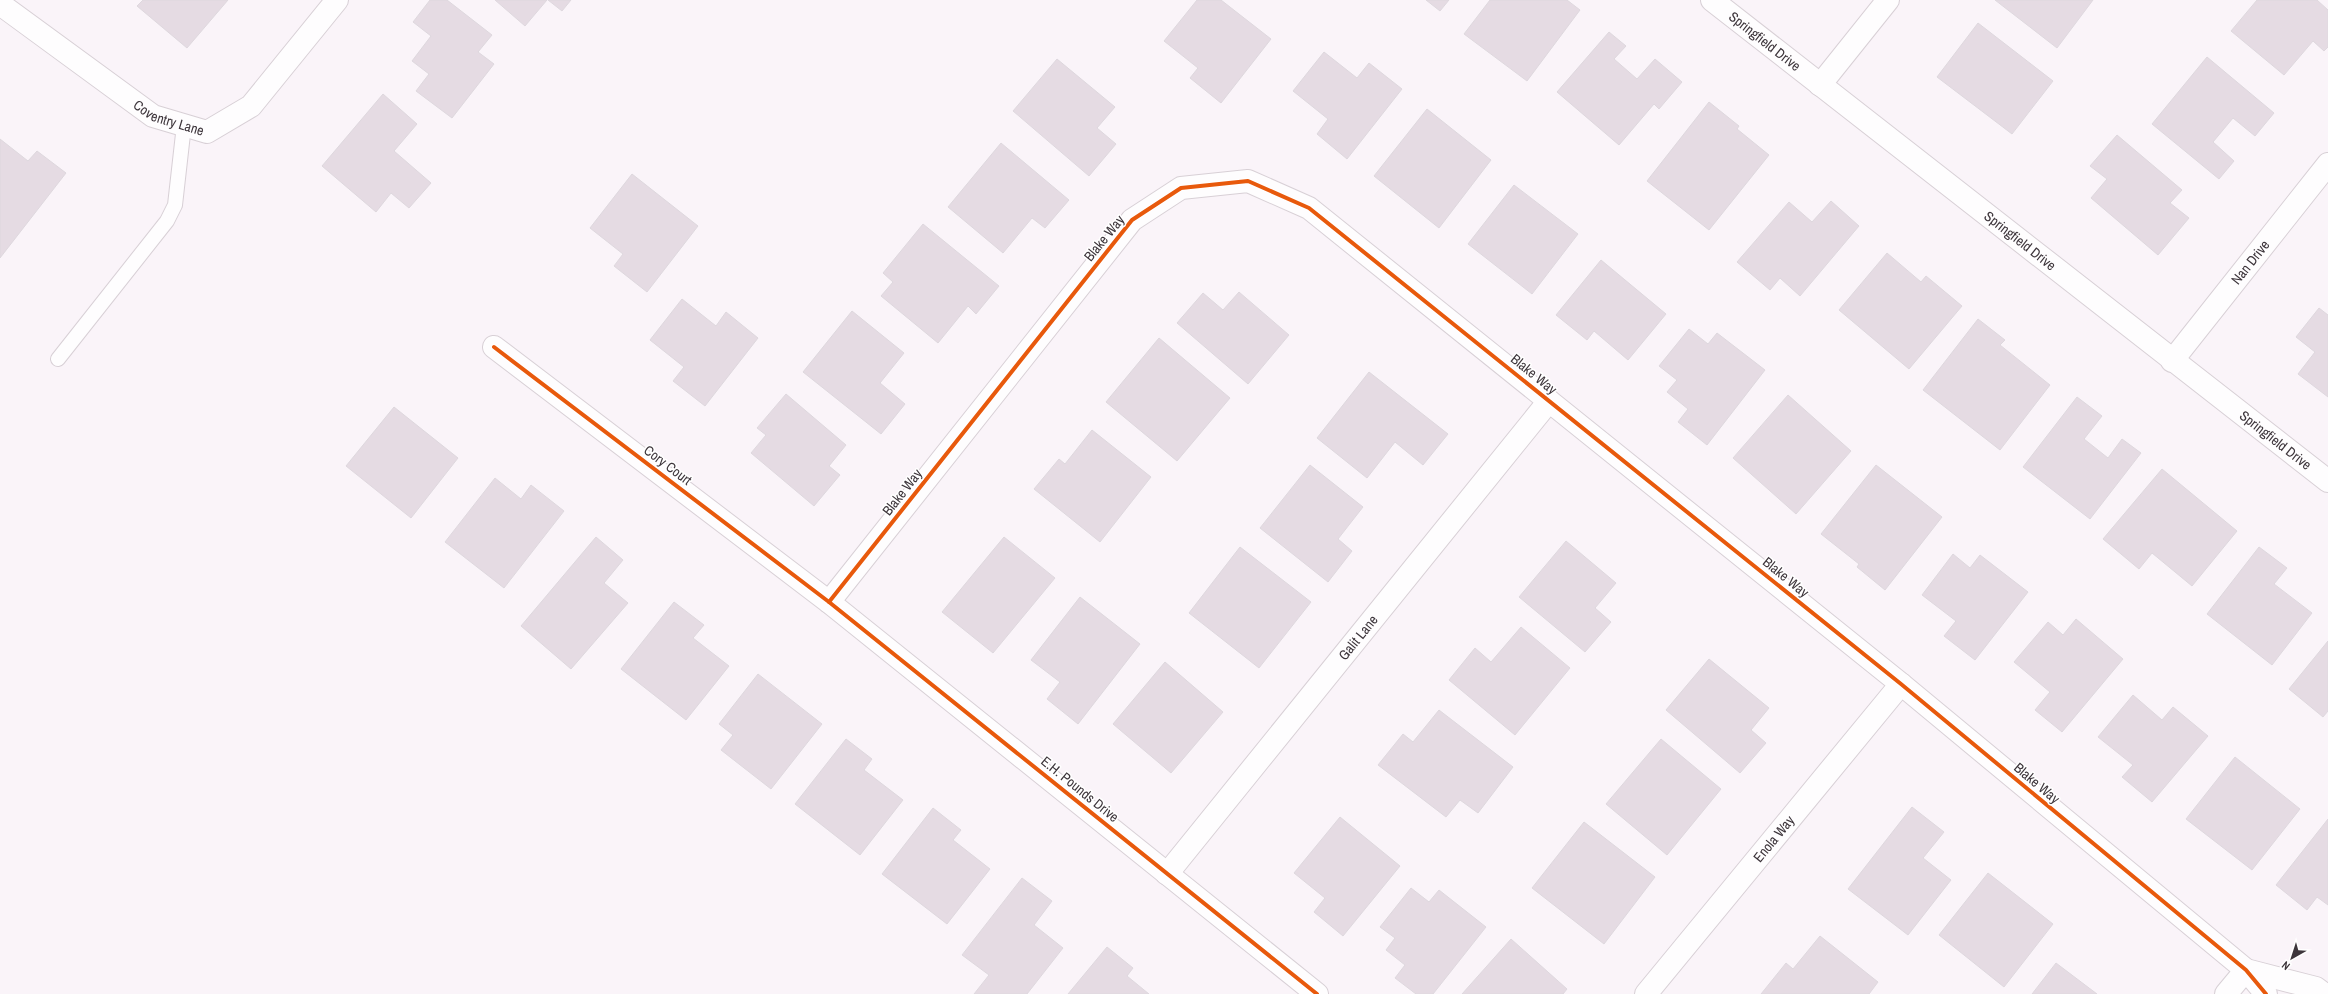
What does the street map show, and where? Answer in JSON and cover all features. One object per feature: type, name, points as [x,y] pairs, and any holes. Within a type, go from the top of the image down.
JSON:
[{"type":"street","name":"Coventry Lane","points":[[0,4],[153,116],[207,132],[251,106],[337,0]]},
{"type":"street","name":"Springfield Drive","points":[[1712,0],[2172,361],[2328,481]]},
{"type":"street","points":[[1820,85],[1888,0]]},
{"type":"street","name":"Nan Drive","points":[[2172,361],[2328,164]]},
{"type":"street","name":"Blake Way","points":[[829,602],[1132,220],[1181,188],[1248,180],[1309,208],[1901,684],[2246,970],[2266,994]]},
{"type":"street","name":"Cory Court","points":[[494,347],[829,602]]},
{"type":"street","name":"Galit Lane","points":[[1167,874],[1549,401]]},
{"type":"street","name":"E.H. Pounds Drive","points":[[829,602],[1317,994]]},
{"type":"street","name":"Enola Way","points":[[1646,994],[1901,684]]},
{"type":"street","points":[[2226,994],[2246,970]]},
{"type":"street","name":"Blake Way","points":[[2246,970],[2316,988],[2324,994]]},
{"type":"lane","points":[[58,359],[167,221],[175,205],[184,125]]},
{"type":"building","points":[[143,0],[228,0],[187,48],[137,6]]},
{"type":"building","points":[[430,0],[447,0],[492,35],[478,52],[494,64],[452,118],[416,91],[429,74],[412,61],[431,36],[413,22]]},
{"type":"building","points":[[495,0],[547,0],[525,26]]},
{"type":"building","points":[[548,0],[571,0],[562,11]]},
{"type":"building","points":[[1197,0],[1221,0],[1271,39],[1221,103],[1190,78],[1198,68],[1164,41]]},
{"type":"building","points":[[1426,0],[1449,0],[1440,11]]},
{"type":"building","points":[[1490,0],[1567,0],[1580,10],[1527,81],[1464,34]]},
{"type":"building","points":[[1995,0],[2093,0],[2057,48]]},
{"type":"building","points":[[2257,0],[2317,0],[2328,10],[2328,47],[2324,51],[2313,41],[2284,75],[2231,31]]},
{"type":"building","points":[[1978,23],[2053,81],[2012,134],[1937,77]]},
{"type":"building","points":[[1609,32],[1626,46],[1614,59],[1637,79],[1655,59],[1682,82],[1659,109],[1654,104],[1619,145],[1557,92]]},
{"type":"building","points":[[1324,52],[1357,78],[1369,63],[1402,89],[1347,159],[1317,134],[1328,119],[1293,91]]},
{"type":"building","points":[[2207,57],[2274,113],[2255,136],[2233,118],[2213,142],[2234,161],[2219,179],[2152,124]]},
{"type":"building","points":[[1057,59],[1115,107],[1097,128],[1116,144],[1089,176],[1013,111]]},
{"type":"building","points":[[383,94],[417,124],[394,151],[431,183],[409,208],[391,193],[376,212],[322,166]]},
{"type":"building","points":[[1709,102],[1739,126],[1737,129],[1769,155],[1709,230],[1647,181]]},
{"type":"building","points":[[1427,109],[1491,160],[1439,228],[1374,176]]},
{"type":"building","points":[[2117,135],[2182,190],[2170,203],[2189,218],[2158,255],[2091,198],[2107,179],[2090,166]]},
{"type":"building","points":[[0,139],[28,161],[37,151],[66,173],[0,258]]},
{"type":"building","points":[[1001,143],[1069,200],[1045,228],[1032,218],[1003,253],[948,207]]},
{"type":"building","points":[[632,174],[698,226],[647,292],[614,266],[623,254],[590,228]]},
{"type":"building","points":[[1514,185],[1578,234],[1532,294],[1468,244]]},
{"type":"building","points":[[1831,201],[1859,226],[1800,296],[1780,278],[1770,290],[1737,262],[1789,202],[1812,222]]},
{"type":"building","points":[[923,224],[999,286],[976,314],[968,306],[938,343],[881,296],[893,282],[883,273]]},
{"type":"building","points":[[1887,253],[1921,282],[1926,276],[1962,306],[1909,369],[1839,310]]},
{"type":"building","points":[[1601,260],[1666,314],[1628,360],[1594,331],[1587,340],[1556,315]]},
{"type":"building","points":[[1239,292],[1289,335],[1248,384],[1177,323],[1203,293],[1223,310]]},
{"type":"building","points":[[682,299],[716,326],[726,312],[758,338],[705,406],[673,381],[684,367],[650,340]]},
{"type":"building","points":[[2319,308],[2328,315],[2328,397],[2298,374],[2315,352],[2296,337]]},
{"type":"building","points":[[852,311],[904,353],[880,383],[905,404],[881,434],[803,372]]},
{"type":"building","points":[[1978,319],[2005,340],[2000,345],[2050,385],[2000,450],[1923,390]]},
{"type":"building","points":[[1689,329],[1708,344],[1717,333],[1765,370],[1707,445],[1678,422],[1688,409],[1667,392],[1677,380],[1659,366]]},
{"type":"building","points":[[1159,338],[1230,398],[1177,461],[1106,402]]},
{"type":"building","points":[[1369,372],[1448,434],[1423,465],[1395,442],[1367,478],[1317,438]]},
{"type":"building","points":[[786,394],[846,445],[829,466],[840,475],[814,506],[751,453],[766,435],[757,428]]},
{"type":"building","points":[[1788,395],[1851,451],[1796,514],[1733,458]]},
{"type":"building","points":[[2077,397],[2102,416],[2084,439],[2108,458],[2122,439],[2141,453],[2090,519],[2023,467]]},
{"type":"building","points":[[394,407],[458,458],[411,518],[346,466]]},
{"type":"building","points":[[1092,430],[1151,477],[1100,542],[1034,489],[1059,459],[1065,464]]},
{"type":"building","points":[[1310,465],[1363,507],[1338,539],[1352,551],[1328,582],[1260,528]]},
{"type":"building","points":[[1876,465],[1942,517],[1885,590],[1857,567],[1859,564],[1821,534]]},
{"type":"building","points":[[2162,469],[2237,531],[2192,586],[2152,553],[2139,569],[2103,539]]},
{"type":"building","points":[[495,478],[521,499],[531,485],[564,511],[504,588],[445,542]]},
{"type":"building","points":[[596,537],[623,560],[604,583],[628,603],[571,669],[521,626]]},
{"type":"building","points":[[1004,537],[1055,578],[993,653],[942,612]]},
{"type":"building","points":[[1566,541],[1616,583],[1595,608],[1611,622],[1585,652],[1519,597]]},
{"type":"building","points":[[1240,547],[1311,602],[1259,668],[1189,613]]},
{"type":"building","points":[[2259,547],[2287,568],[2274,584],[2312,613],[2272,665],[2207,614]]},
{"type":"building","points":[[1953,554],[1970,568],[1980,555],[2028,592],[1975,660],[1944,636],[1956,621],[1922,595]]},
{"type":"building","points":[[1080,597],[1140,644],[1078,724],[1047,699],[1060,682],[1031,660]]},
{"type":"building","points":[[674,602],[704,625],[693,638],[729,666],[686,720],[621,669]]},
{"type":"building","points":[[2076,619],[2123,659],[2062,732],[2035,710],[2050,692],[2014,662],[2048,622],[2063,635]]},
{"type":"building","points":[[1521,627],[1570,668],[1515,735],[1449,680],[1475,648],[1491,662]]},
{"type":"building","points":[[2328,641],[2328,711],[2323,717],[2289,689]]},
{"type":"building","points":[[1709,659],[1769,708],[1751,730],[1766,743],[1740,773],[1666,710]]},
{"type":"building","points":[[1165,662],[1223,712],[1171,773],[1113,724]]},
{"type":"building","points":[[758,674],[822,724],[771,789],[721,750],[733,735],[719,724]]},
{"type":"building","points":[[2133,695],[2162,720],[2173,707],[2208,736],[2152,802],[2122,777],[2133,765],[2098,737]]},
{"type":"building","points":[[1439,710],[1513,767],[1478,813],[1460,800],[1446,817],[1378,765],[1403,734],[1413,742]]},
{"type":"building","points":[[846,739],[872,759],[864,770],[903,800],[860,855],[795,804]]},
{"type":"building","points":[[1661,739],[1721,789],[1667,855],[1606,804]]},
{"type":"building","points":[[2235,757],[2300,809],[2252,870],[2186,819]]},
{"type":"building","points":[[1912,807],[1944,832],[1923,858],[1951,880],[1908,935],[1848,889]]},
{"type":"building","points":[[933,808],[961,830],[953,840],[990,869],[947,924],[882,874]]},
{"type":"building","points":[[1340,817],[1400,866],[1343,936],[1314,912],[1325,898],[1294,873]]},
{"type":"building","points":[[2328,819],[2328,905],[2317,897],[2307,910],[2276,885]]},
{"type":"building","points":[[1584,822],[1655,877],[1604,944],[1532,888]]},
{"type":"building","points":[[1988,873],[2053,924],[2004,987],[1939,935]]},
{"type":"building","points":[[1022,878],[1052,901],[1034,925],[1063,948],[1027,994],[974,994],[989,975],[962,955]]},
{"type":"building","points":[[1411,888],[1429,902],[1439,890],[1486,927],[1433,994],[1416,994],[1395,978],[1405,965],[1386,950],[1395,938],[1380,927]]},
{"type":"building","points":[[1820,936],[1878,982],[1869,994],[1761,994],[1786,963],[1793,969]]},
{"type":"building","points":[[1511,939],[1567,989],[1563,994],[1462,994]]},
{"type":"building","points":[[1107,947],[1133,968],[1127,976],[1149,994],[1068,994]]},
{"type":"building","points":[[2056,963],[2097,994],[2032,994]]},
{"type":"cycle path","points":[[829,602],[1132,220],[1181,188],[1248,181],[1309,208],[1901,684],[2246,970],[2266,994]]},
{"type":"cycle path","points":[[494,347],[829,602],[1317,994]]}]
